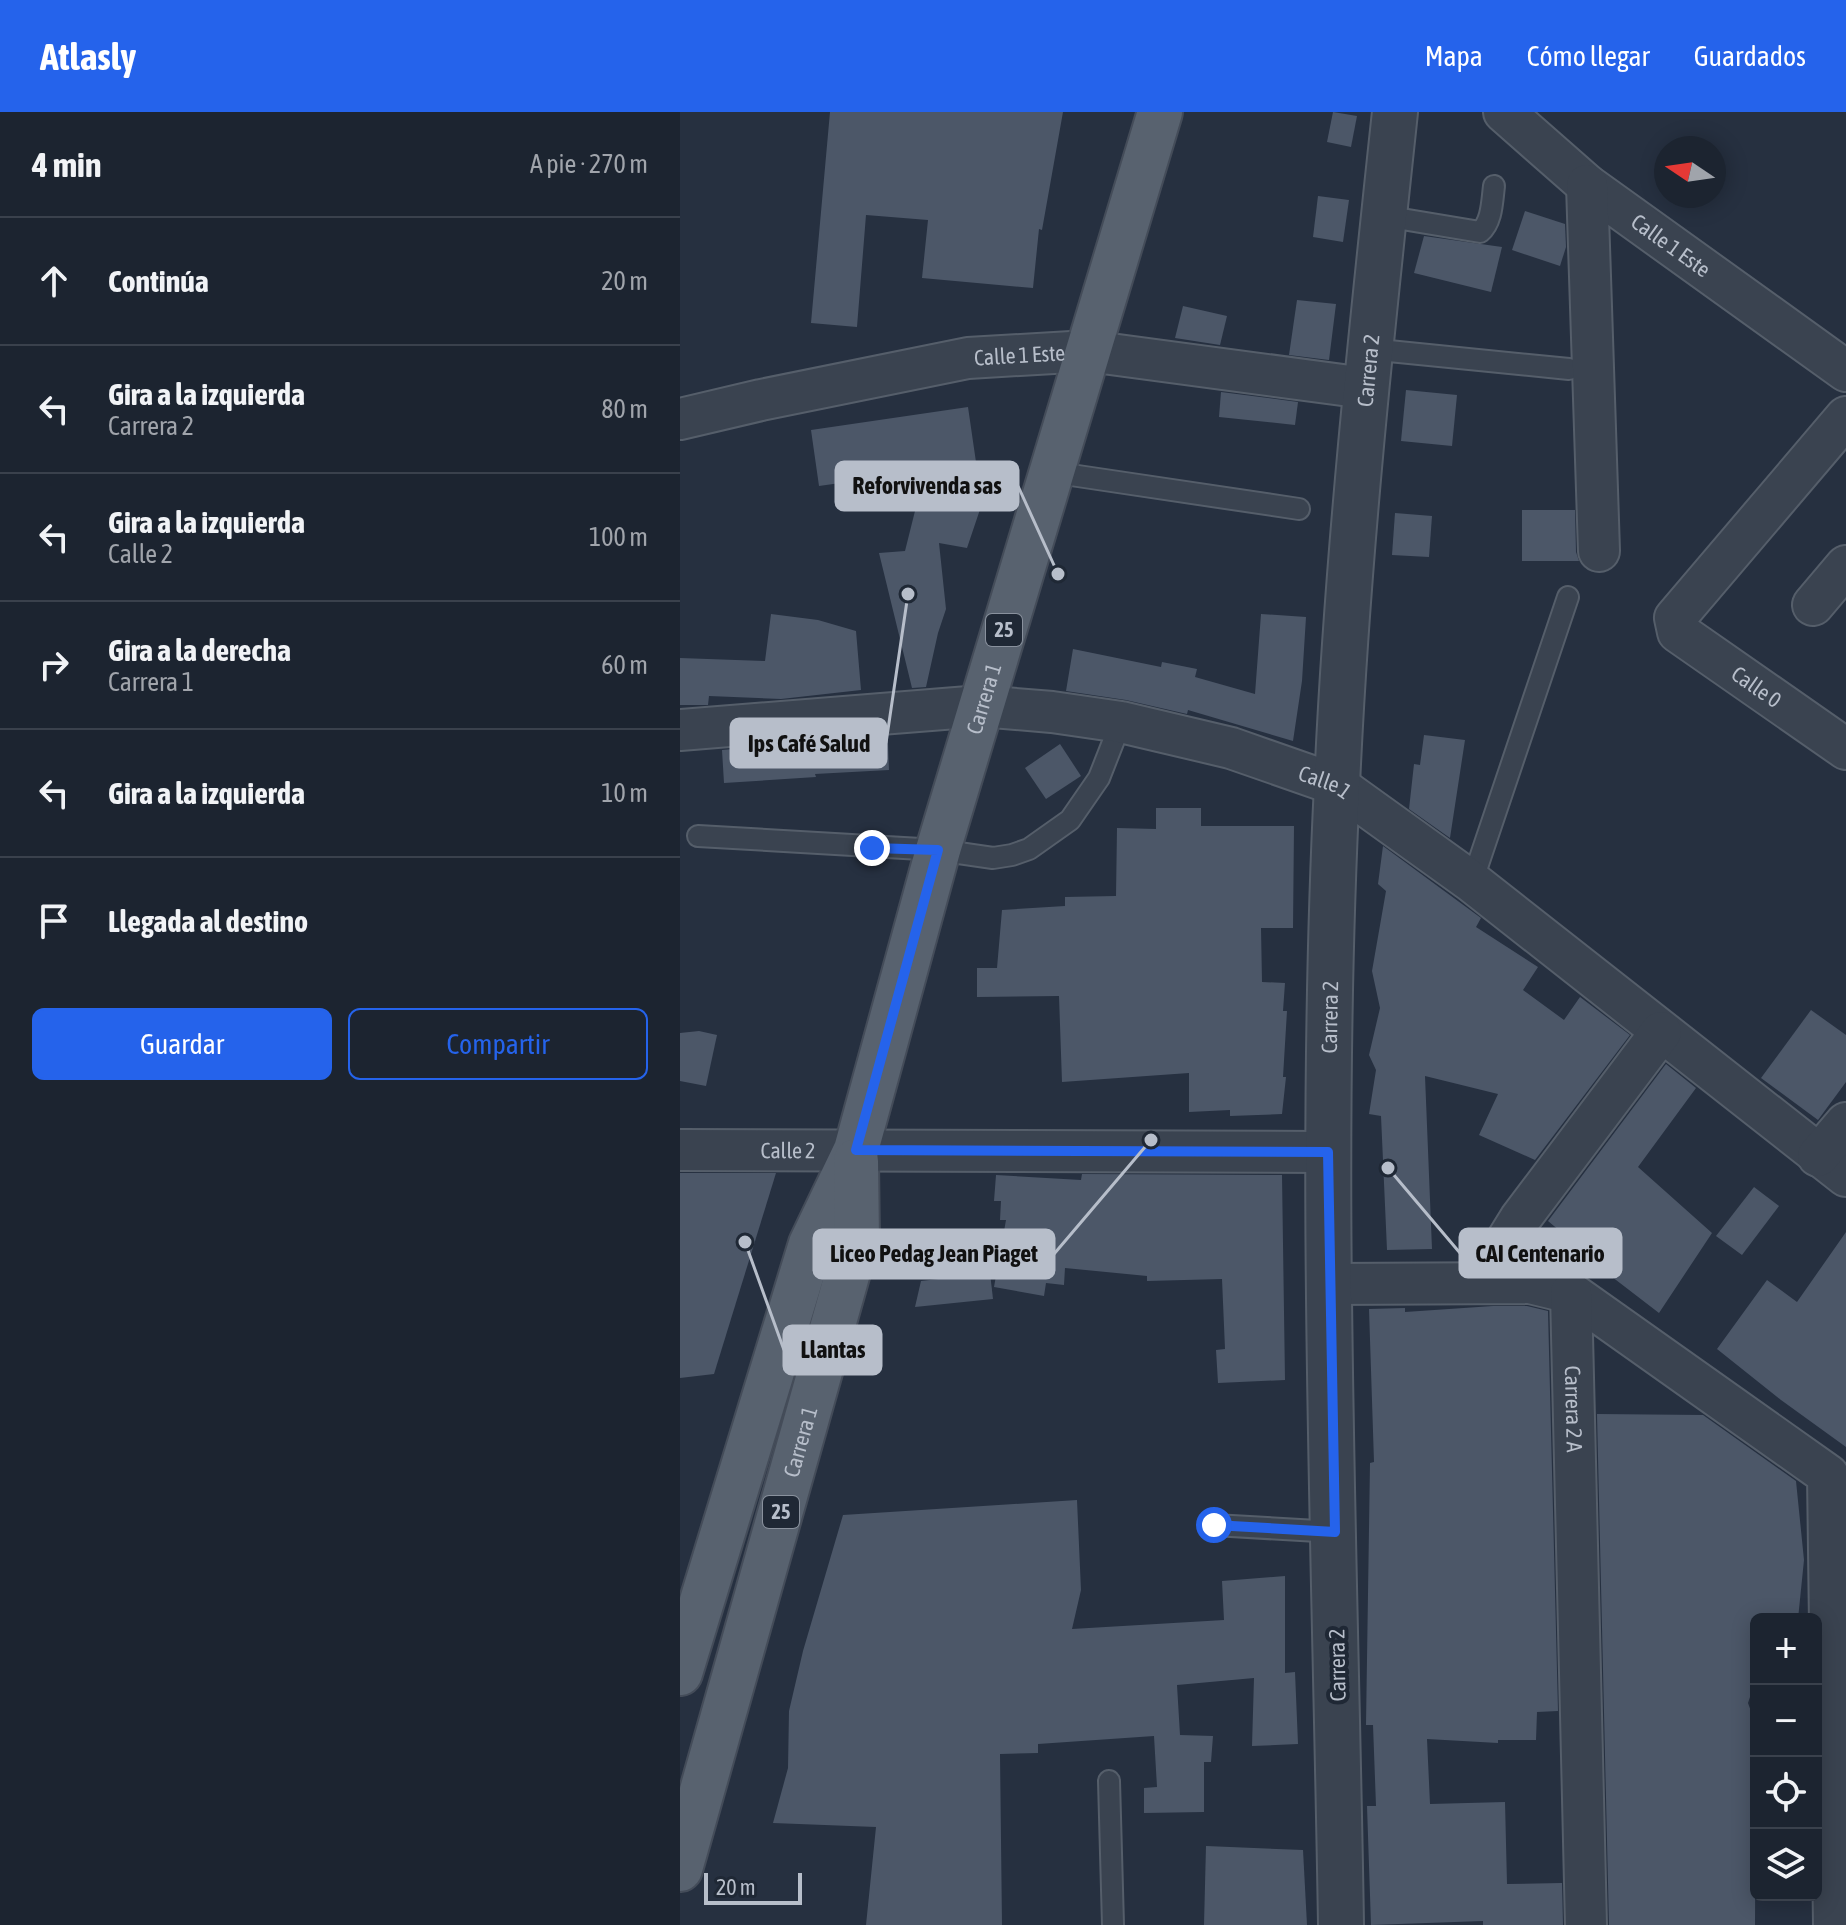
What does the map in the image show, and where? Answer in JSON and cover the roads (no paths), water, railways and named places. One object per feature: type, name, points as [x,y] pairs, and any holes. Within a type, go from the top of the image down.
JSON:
[{"type":"main road","name":"Carrera 1","points":[[680,1673],[811,1244],[856,1150],[938,850],[1160,112]]},
{"type":"main road","name":"Carrera 1","points":[[680,1869],[857,1240],[856,1150]]},
{"type":"street","name":"Carrera 2","points":[[1341,1925],[1328,1152],[1337,785],[1367,369],[1395,112]]},
{"type":"street","name":"Calle 1 Este","points":[[1504,112],[1587,185],[1846,371]]},
{"type":"street","points":[[1587,185],[1599,551]]},
{"type":"street","name":"Calle 1 Este","points":[[680,419],[968,358],[1088,351],[1367,369]]},
{"type":"street","name":"Calle 0","points":[[1846,417],[1675,618],[1678,632],[1846,749]]},
{"type":"street","points":[[1813,605],[1846,566]]},
{"type":"street","name":"Calle 1","points":[[680,730],[981,706],[1121,722],[1231,748],[1337,785],[1472,882],[1832,1166]]},
{"type":"street","points":[[1481,1282],[1520,1219],[1661,1032]]},
{"type":"street","points":[[1832,1166],[1846,1123]]},
{"type":"street","name":"Calle 2","points":[[680,1150],[1328,1152]]},
{"type":"street","points":[[1330,1284],[1530,1283],[1571,1293],[1837,1482],[1834,1925]]},
{"type":"street","name":"Carrera 2 A","points":[[1571,1293],[1586,1925]]},
{"type":"lane","points":[[1384,216],[1480,232],[1489,218],[1494,186]]},
{"type":"lane","points":[[1367,369],[1569,369]]},
{"type":"lane","points":[[1051,472],[1299,509]]},
{"type":"lane","points":[[1472,882],[1568,597]]},
{"type":"lane","points":[[698,836],[938,850],[993,858],[1012,855],[1029,849],[1070,820],[1099,778],[1121,722]]},
{"type":"lane","points":[[1214,1525],[1335,1532]]},
{"type":"lane","points":[[1109,1781],[1113,1925]]},
{"type":"place","name":"Reforvivenda sas","points":[[1058,574]]},
{"type":"place","name":"Ips Café Salud","points":[[908,594]]},
{"type":"place","name":"Liceo Pedag Jean Piaget","points":[[1151,1140]]},
{"type":"place","name":"CAI Centenario","points":[[1388,1168]]},
{"type":"place","name":"Llantas","points":[[745,1242]]}]
